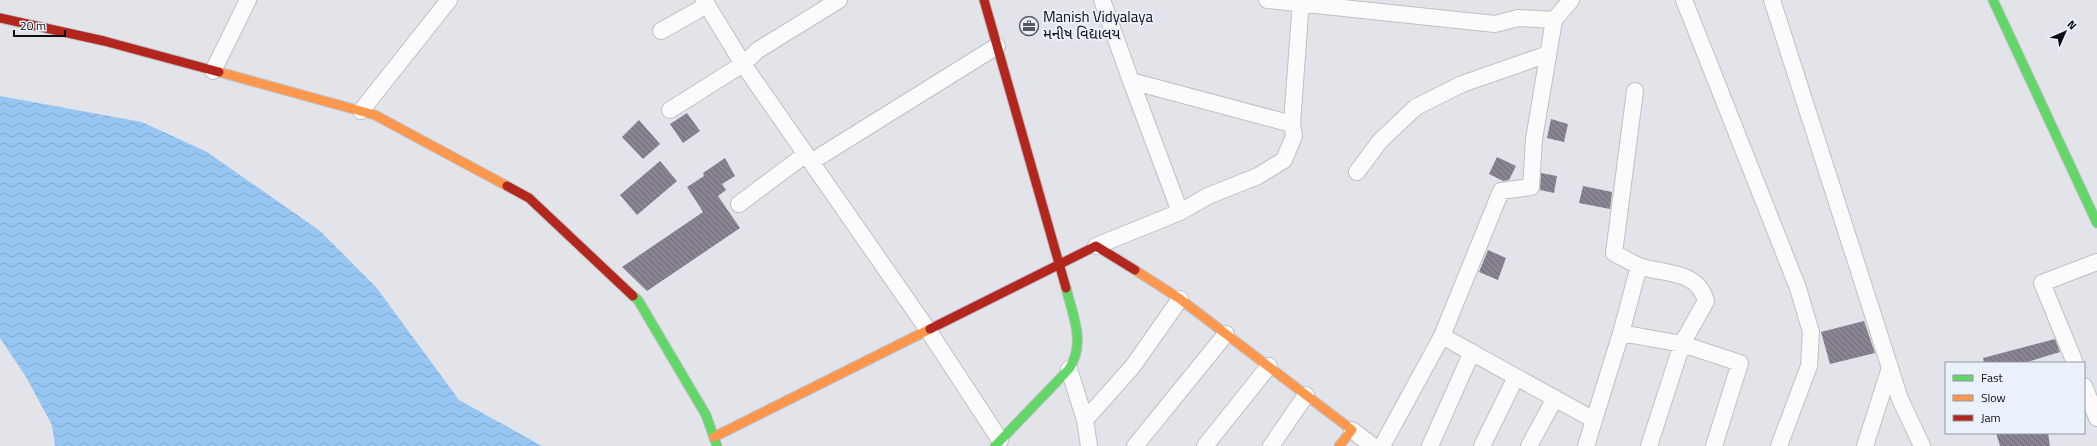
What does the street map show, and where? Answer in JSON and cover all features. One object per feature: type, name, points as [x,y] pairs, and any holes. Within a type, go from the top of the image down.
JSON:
[{"type":"main road","points":[[984,0],[1060,264],[1076,329],[1078,345],[1076,358],[1069,369],[997,443]]},
{"type":"main road","points":[[1993,0],[2097,223]]},
{"type":"main road","points":[[0,18],[104,41],[375,115],[529,198],[638,300],[706,415],[717,446]]},
{"type":"main road","points":[[714,437],[1096,246],[1180,300],[1352,430],[1339,446]]},
{"type":"street","points":[[212,71],[248,0]]},
{"type":"street","points":[[361,111],[449,0]]},
{"type":"street","points":[[670,110],[743,64],[758,50],[839,0]]},
{"type":"street","points":[[1102,0],[1180,212]]},
{"type":"street","points":[[1267,0],[1300,2],[1495,24],[1518,18],[1554,20]]},
{"type":"street","points":[[1382,446],[1442,336],[1501,191],[1531,187],[1534,139],[1554,20],[1571,0]]},
{"type":"street","points":[[1684,0],[1798,288],[1811,332],[1809,366],[1779,446]]},
{"type":"street","points":[[1772,0],[1900,399],[1922,446]]},
{"type":"street","points":[[661,30],[706,2],[743,64],[928,330],[997,443]]},
{"type":"street","points":[[1096,246],[1180,212],[1208,196],[1258,176],[1284,160],[1294,136],[1292,124],[1300,2]]},
{"type":"street","points":[[739,204],[808,158],[997,46]]},
{"type":"street","points":[[1357,172],[1380,140],[1416,107],[1462,84],[1548,54]]},
{"type":"street","points":[[1131,81],[1292,124]]},
{"type":"street","points":[[1635,91],[1614,253],[1639,266],[1689,278],[1703,290],[1706,301],[1682,344],[1649,446]]},
{"type":"street","points":[[2075,362],[2042,283],[2097,262]]},
{"type":"street","points":[[1586,446],[1621,333],[1639,266]]},
{"type":"street","points":[[1085,420],[1133,366],[1180,300]]},
{"type":"street","points":[[1621,333],[1682,344],[1740,363],[1714,446]]},
{"type":"street","points":[[1135,446],[1226,334]]},
{"type":"street","points":[[1442,336],[1594,420]]},
{"type":"street","points":[[1430,446],[1472,352]]},
{"type":"street","points":[[1205,446],[1269,366]]},
{"type":"street","points":[[1865,446],[1890,368]]},
{"type":"street","points":[[1069,369],[1085,420],[1089,446]]},
{"type":"street","points":[[1482,446],[1516,377]]},
{"type":"street","points":[[2085,388],[2097,418]]},
{"type":"street","points":[[1271,446],[1306,395]]},
{"type":"street","points":[[1529,446],[1555,398]]},
{"type":"street","points":[[1352,430],[1373,446]]},
{"type":"water","points":[[0,96],[142,122],[207,152],[320,231],[376,287],[459,400],[542,446],[55,446],[52,425],[26,377],[0,338]]},
{"type":"building","points":[[687,113],[700,131],[683,143],[670,124]]},
{"type":"building","points":[[1551,119],[1568,124],[1564,142],[1547,138]]},
{"type":"building","points":[[639,120],[660,144],[643,159],[622,137]]},
{"type":"building","points":[[1497,157],[1516,166],[1509,180],[1503,181],[1489,174]]},
{"type":"building","points":[[725,158],[735,176],[722,184],[726,190],[718,196],[740,228],[647,291],[622,267],[703,212],[687,187],[704,176],[703,173]]},
{"type":"building","points":[[660,161],[677,181],[637,215],[620,195]]},
{"type":"building","points":[[1541,173],[1557,176],[1554,193],[1540,190]]},
{"type":"building","points":[[1583,186],[1612,192],[1610,209],[1579,203]]},
{"type":"building","points":[[1488,250],[1506,258],[1498,280],[1479,272]]},
{"type":"building","points":[[1864,321],[1875,353],[1830,364],[1821,332]]},
{"type":"building","points":[[2055,339],[2060,352],[2027,362],[1984,362],[1983,358]]},
{"type":"building","points":[[1996,434],[2048,434],[2050,446],[2000,446]]},
{"type":"traffic: fast","points":[[1993,0],[2097,223]]},
{"type":"traffic: fast","points":[[995,446],[1069,369],[1074,359],[1077,349],[1075,319],[1066,288]]},
{"type":"traffic: fast","points":[[633,296],[638,300],[706,415],[717,446]]},
{"type":"traffic: slow","points":[[219,72],[375,115],[507,186]]},
{"type":"traffic: slow","points":[[1135,270],[1180,299],[1352,430],[1339,446]]},
{"type":"traffic: slow","points":[[714,437],[930,329]]},
{"type":"traffic: jam","points":[[984,0],[1066,288]]},
{"type":"traffic: jam","points":[[0,18],[104,41],[219,72]]},
{"type":"traffic: jam","points":[[507,186],[529,198],[633,296]]},
{"type":"traffic: jam","points":[[930,329],[1096,246],[1135,270]]},
{"type":"place","name":"Manish Vidyalaya મનીષ વિદ્યાલય","points":[[1029,26]]}]
